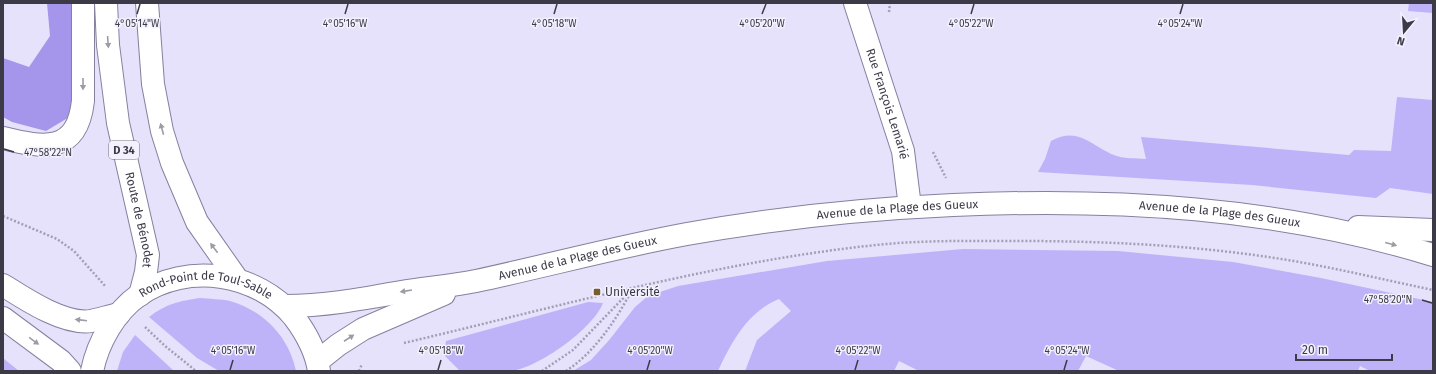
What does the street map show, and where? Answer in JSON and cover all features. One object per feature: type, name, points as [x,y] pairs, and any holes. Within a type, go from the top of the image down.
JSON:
[{"type":"street","points":[[3,138],[28,144],[48,146],[64,140],[75,130],[81,116],[83,101],[83,3]]},
{"type":"street","name":"Route de Bénodet","points":[[106,3],[108,45],[118,123],[148,255],[146,272],[140,295]]},
{"type":"street","points":[[147,3],[153,84],[162,131],[172,163],[197,222],[237,279]]},
{"type":"street","name":"Rue François Lemarié","points":[[855,3],[903,151],[910,207]]},
{"type":"street","name":"Avenue de la Plage des Gueux","points":[[285,306],[317,306],[473,282],[587,255],[686,234],[828,214],[910,207],[996,203],[1113,203],[1224,213],[1326,227],[1433,255]]},
{"type":"street","name":"Avenue de la Plage des Gueux","points":[[1326,227],[1382,227],[1433,230]]},
{"type":"street","name":"Rond-Point de Toul-Sable","points":[[92,371],[101,340],[119,314],[140,295],[165,282],[200,275],[237,279],[263,289],[285,306],[305,331],[319,366]]},
{"type":"street","name":"Avenue de la Plage des Gueux","points":[[319,366],[338,345],[363,329],[473,282]]},
{"type":"street","points":[[3,285],[31,303],[61,317],[90,321],[119,314]]},
{"type":"street","points":[[3,318],[60,361],[70,371]]},
{"type":"path","points":[[3,216],[57,239],[74,250],[107,287]]},
{"type":"path","points":[[396,345],[662,280],[750,262],[876,245],[933,240],[1122,243],[1228,252],[1306,263],[1433,290]]},
{"type":"path","points":[[542,371],[572,350],[633,288]]},
{"type":"path","points":[[566,371],[574,366],[596,343],[618,315],[633,288]]},
{"type":"path","points":[[145,326],[165,346],[196,371]]},
{"type":"shaded area","points":[[47,3],[77,3],[76,113],[46,131],[12,122],[3,117],[3,58],[29,67],[50,36]]},
{"type":"shaded area","points":[[1409,3],[1433,3],[1433,13],[1408,11]]},
{"type":"shaded area","points":[[1397,97],[1433,100],[1433,194],[1390,188],[1376,198],[1252,185],[1038,172],[1045,159],[1051,141],[1069,135],[1084,139],[1106,151],[1125,158],[1146,159],[1141,137],[1349,155],[1354,150],[1391,151]]},
{"type":"shaded area","points":[[963,249],[1118,251],[1233,262],[1321,278],[1433,302],[1433,371],[1370,371],[1360,366],[1358,371],[1119,371],[1086,356],[1078,371],[919,371],[899,361],[894,371],[745,371],[757,340],[791,311],[779,299],[758,311],[742,329],[718,371],[573,371],[591,360],[610,339],[635,307],[648,296],[678,286],[827,261]]},
{"type":"shaded area","points":[[200,298],[230,301],[254,311],[273,327],[288,347],[296,371],[219,371],[197,358],[149,317],[161,309],[173,304]]},
{"type":"shaded area","points":[[588,302],[603,303],[588,324],[577,335],[550,355],[523,368],[506,372],[460,371],[444,355],[446,341]]},
{"type":"shaded area","points":[[135,335],[174,371],[117,371],[123,352]]},
{"type":"shaded area","points":[[3,358],[19,371],[3,371]]},
{"type":"place","name":"Université","points":[[597,292]]}]
